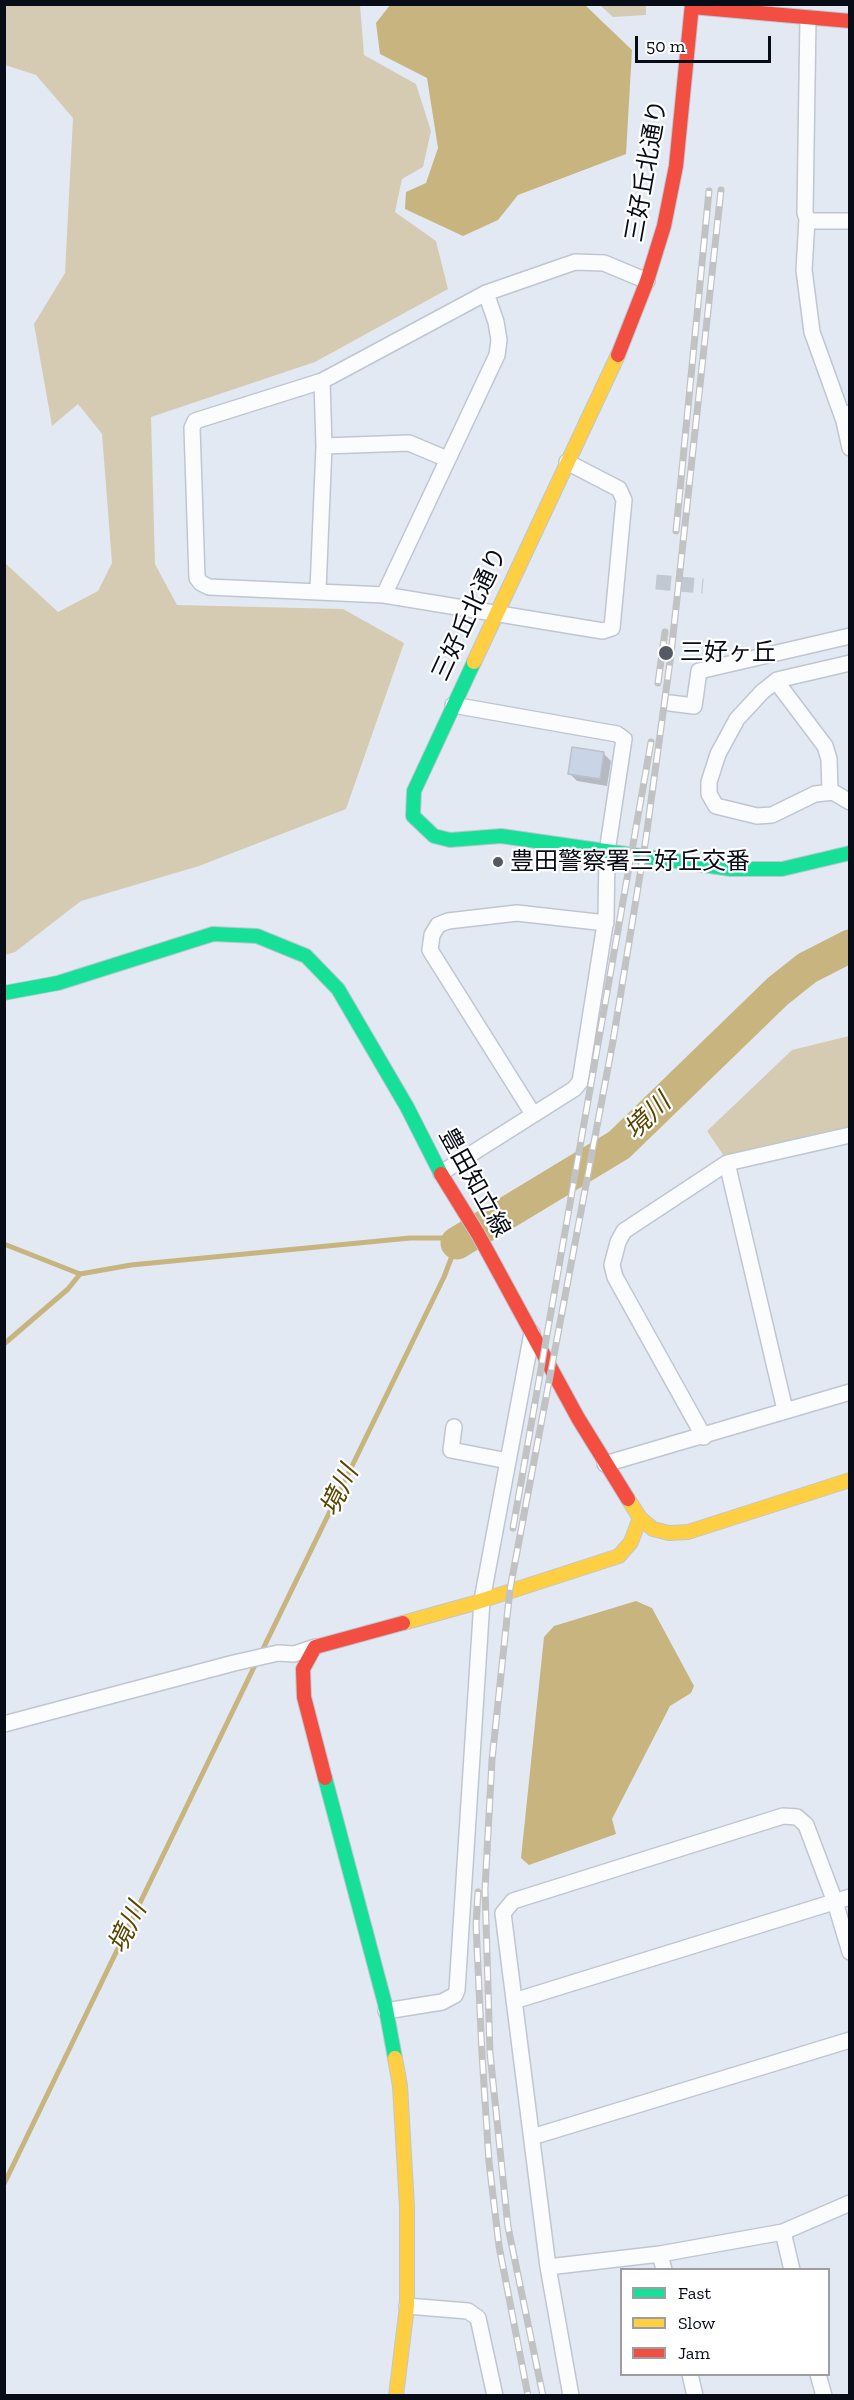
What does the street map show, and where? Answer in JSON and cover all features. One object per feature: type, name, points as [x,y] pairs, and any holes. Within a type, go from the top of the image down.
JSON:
[{"type":"street","points":[[692,6],[752,8],[808,18],[849,21]]},
{"type":"street","name":"三好丘北通り","points":[[692,6],[676,166],[664,226],[648,281],[628,334],[495,613],[414,791],[413,816],[420,826],[434,836],[450,840],[501,836],[731,870],[782,869],[849,853]]},
{"type":"street","points":[[808,18],[805,213],[807,219],[804,270],[812,332],[847,417],[849,448]]},
{"type":"street","points":[[807,219],[849,221]]},
{"type":"street","points":[[567,462],[619,489],[624,500],[612,628],[603,631],[384,595],[318,590],[209,587],[197,578],[192,428],[195,420],[322,381],[486,293],[575,262],[604,263],[648,281]]},
{"type":"street","points":[[384,595],[497,355],[499,340],[496,322],[486,293]]},
{"type":"street","points":[[318,590],[324,446],[322,381]]},
{"type":"street","points":[[324,446],[409,442],[447,459]]},
{"type":"street","points":[[670,703],[694,706],[699,671],[849,636]]},
{"type":"street","points":[[849,663],[776,681],[737,719],[718,754],[709,782],[709,794],[716,806],[757,816],[772,815],[815,794],[830,792],[849,802]]},
{"type":"street","points":[[776,681],[825,746],[829,759],[830,792]]},
{"type":"street","points":[[441,1173],[574,1089],[580,1082],[606,923],[608,852],[624,740],[617,734],[453,705]]},
{"type":"street","points":[[533,1114],[430,950],[432,935],[438,925],[448,921],[517,913],[606,923]]},
{"type":"street","name":"豊田知立線","points":[[4,993],[58,983],[213,934],[232,933],[257,936],[306,956],[338,989],[407,1107],[441,1173],[478,1234],[605,1464],[640,1518],[653,1529],[669,1533],[688,1532],[849,1480]]},
{"type":"street","points":[[704,1437],[615,1277],[612,1265],[624,1231],[727,1163],[849,1138]]},
{"type":"street","points":[[727,1163],[785,1410]]},
{"type":"street","points":[[386,2012],[442,2002],[455,1995],[457,1990],[482,1600],[532,1333]]},
{"type":"street","points":[[605,1464],[704,1437],[849,1392]]},
{"type":"street","points":[[454,1427],[451,1450],[508,1461]]},
{"type":"street","points":[[4,1724],[278,1653],[294,1654],[482,1600],[619,1556],[630,1542],[640,1518]]},
{"type":"street","points":[[315,1647],[303,1669],[304,1697],[386,2012],[400,2086],[407,2207],[407,2306],[396,2396]]},
{"type":"street","points":[[571,2396],[548,2267],[503,1913],[513,1901],[783,1816],[797,1817],[806,1826],[842,1899],[849,1952]]},
{"type":"street","points":[[514,2001],[842,1899]]},
{"type":"street","points":[[532,2137],[849,2040]]},
{"type":"street","points":[[548,2267],[660,2253],[783,2232],[849,2203]]},
{"type":"street","points":[[783,2232],[792,2268]]},
{"type":"street","points":[[660,2253],[664,2268]]},
{"type":"street","points":[[407,2306],[468,2312],[478,2318],[495,2396]]},
{"type":"street","points":[[690,2376],[695,2396]]},
{"type":"street","points":[[819,2376],[824,2396]]},
{"type":"shaded area","points":[[5,4],[360,5],[364,55],[416,84],[431,131],[423,167],[402,179],[395,212],[436,241],[448,289],[315,362],[151,417],[155,564],[177,605],[343,609],[404,643],[346,809],[199,866],[81,901],[15,952],[5,955],[5,563],[58,612],[98,591],[112,563],[102,434],[78,404],[52,426],[34,324],[65,273],[73,118],[36,75],[5,65]]},
{"type":"shaded area","points":[[390,5],[585,5],[632,50],[626,154],[518,195],[498,220],[463,236],[405,209],[406,192],[426,183],[438,148],[427,78],[380,54],[376,23]]},
{"type":"shaded area","points":[[600,5],[646,5],[646,15],[613,17]]},
{"type":"shaded area","points":[[849,1036],[849,1127],[724,1156],[707,1131],[792,1050]]},
{"type":"shaded area","points":[[636,1601],[652,1608],[694,1686],[691,1693],[670,1706],[612,1819],[616,1834],[529,1865],[521,1858],[544,1637],[554,1626]]},
{"type":"building","points":[[572,747],[604,752],[600,779],[568,774]]},
{"type":"waterway","name":"境川","points":[[457,1243],[619,1145],[778,991],[807,968],[850,946]]},
{"type":"waterway","name":"境川","points":[[4,1244],[80,1274],[131,1265],[410,1238],[444,1238],[457,1243],[444,1277],[261,1653]]},
{"type":"waterway","points":[[4,1344],[68,1289],[80,1274]]},
{"type":"waterway","name":"境川","points":[[4,2184],[257,1661]]},
{"type":"tunnel","points":[[656,582],[703,586]]},
{"type":"railway","points":[[543,2396],[508,2227],[490,2053],[485,1889],[492,1760],[510,1589],[613,1041],[646,838],[671,654],[721,190]]},
{"type":"railway","points":[[676,531],[709,191]]},
{"type":"railway","points":[[658,683],[665,632]]},
{"type":"railway","points":[[513,1528],[651,742]]},
{"type":"railway","points":[[478,1892],[476,1924],[489,2162],[499,2246],[528,2396]]},
{"type":"traffic: fast","points":[[474,662],[414,791],[413,816],[434,836],[450,840],[501,836],[731,869],[782,869],[850,853]]},
{"type":"traffic: fast","points":[[4,993],[58,983],[213,934],[257,936],[306,956],[338,989],[407,1107],[441,1174]]},
{"type":"traffic: fast","points":[[325,1778],[385,2004],[395,2058]]},
{"type":"traffic: slow","points":[[474,662],[618,355]]},
{"type":"traffic: slow","points":[[628,1499],[640,1518],[653,1529],[669,1533],[688,1532],[850,1480]]},
{"type":"traffic: slow","points":[[403,1623],[471,1604],[619,1556],[631,1542],[640,1518]]},
{"type":"traffic: slow","points":[[395,2058],[400,2086],[407,2207],[407,2306],[396,2396]]},
{"type":"traffic: jam","points":[[618,355],[647,281],[664,226],[676,166],[692,4]]},
{"type":"traffic: jam","points":[[692,7],[850,21]]},
{"type":"traffic: jam","points":[[441,1174],[478,1234],[578,1418],[628,1499]]},
{"type":"traffic: jam","points":[[325,1778],[304,1697],[303,1669],[315,1647],[403,1623]]},
{"type":"place","name":"三好ヶ丘","points":[[666,653]]},
{"type":"place","name":"豊田警察署三好丘交番","points":[[498,862]]}]
